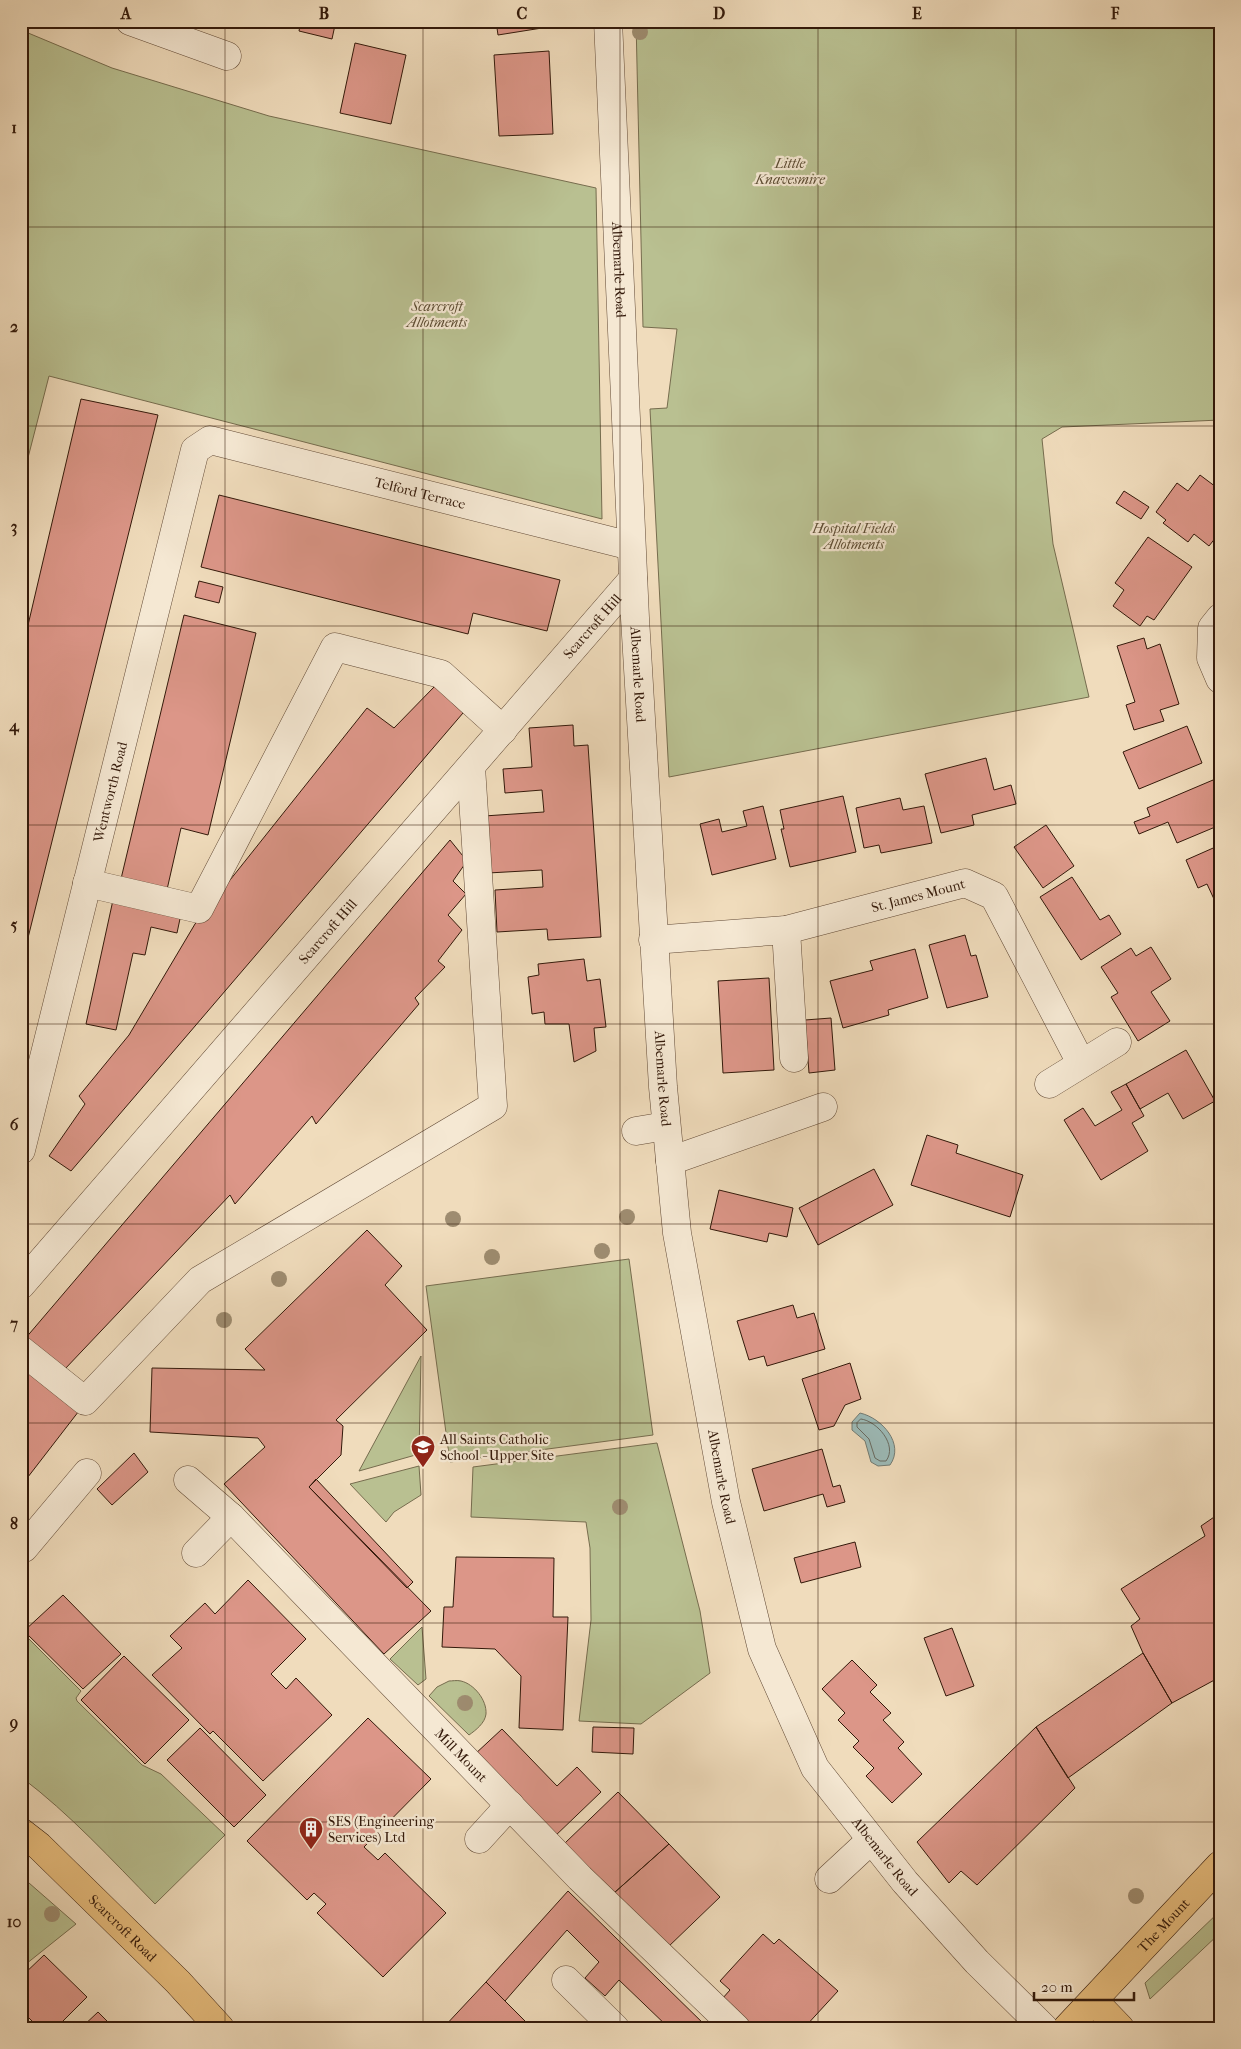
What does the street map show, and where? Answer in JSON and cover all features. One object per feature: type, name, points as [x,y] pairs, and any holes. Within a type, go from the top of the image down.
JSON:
[{"type":"main road","name":"Scarcroft Road","points":[[21,1832],[39,1846],[178,1982],[220,2028]]},
{"type":"main road","name":"The Mount","points":[[1067,2028],[1220,1865]]},
{"type":"main road","points":[[1094,2001],[1120,2028]]},
{"type":"street","points":[[130,21],[227,56]]},
{"type":"street","name":"Albemarle Road","points":[[608,21],[631,546],[653,940],[666,1126],[677,1234],[726,1502],[762,1649],[815,1768],[905,1882],[950,1933],[1044,2028]]},
{"type":"street","name":"Telford Terrace","points":[[210,440],[631,546]]},
{"type":"street","name":"Wentworth Road","points":[[21,1150],[195,450],[210,440]]},
{"type":"street","name":"Scarcroft Hill","points":[[21,1285],[633,579]]},
{"type":"street","points":[[1220,618],[1212,628],[1211,658],[1220,679]]},
{"type":"street","points":[[87,883],[199,909],[335,647],[441,674],[503,730]]},
{"type":"street","points":[[21,1350],[85,1401],[200,1280],[493,1106],[471,767]]},
{"type":"street","name":"St. James Mount","points":[[653,940],[786,930],[965,883],[994,896],[1081,1063]]},
{"type":"street","points":[[786,930],[794,1058]]},
{"type":"street","points":[[1049,1084],[1117,1042]]},
{"type":"street","points":[[670,1161],[823,1106]]},
{"type":"street","points":[[636,1131],[666,1126]]},
{"type":"street","points":[[21,1546],[24,1548],[86,1473]]},
{"type":"street","name":"Mill Mount","points":[[188,1480],[231,1517],[580,1878],[736,2028]]},
{"type":"street","points":[[196,1553],[231,1517]]},
{"type":"street","points":[[479,1839],[510,1805]]},
{"type":"street","points":[[829,1879],[871,1840]]},
{"type":"street","points":[[566,1980],[615,2028]]},
{"type":"green space","points":[[636,21],[1220,21],[1220,420],[1062,427],[1042,439],[1053,544],[1089,697],[669,777],[650,409],[667,408],[677,329],[643,327]]},
{"type":"green space","name":"Scarcroft Allotments","points":[[21,30],[112,68],[269,116],[596,188],[602,519],[49,376],[21,485]]},
{"type":"green space","points":[[629,1259],[653,1435],[450,1462],[426,1286]]},
{"type":"green space","points":[[421,1356],[419,1454],[359,1471]]},
{"type":"green space","points":[[657,1443],[700,1611],[710,1673],[641,1724],[579,1721],[591,1620],[590,1548],[586,1522],[471,1517],[473,1467]]},
{"type":"green space","points":[[419,1466],[421,1495],[394,1512],[386,1522],[350,1484]]},
{"type":"green space","points":[[422,1627],[426,1679],[418,1685],[390,1659]]},
{"type":"green space","points":[[21,1631],[81,1691],[76,1698],[77,1701],[142,1765],[161,1774],[225,1835],[155,1904],[74,1822],[21,1777]]},
{"type":"green space","points":[[449,1681],[461,1681],[471,1685],[479,1693],[484,1703],[486,1714],[484,1720],[469,1735],[429,1696],[437,1687]]},
{"type":"green space","points":[[21,1876],[76,1924],[21,1968]]},
{"type":"green space","points":[[1220,1911],[1220,1933],[1150,1999],[1145,1983]]},
{"type":"water","points":[[860,1413],[876,1420],[889,1433],[895,1449],[890,1465],[878,1466],[871,1462],[865,1441],[852,1430],[852,1422]]},
{"type":"building","points":[[301,21],[350,21],[348,28],[335,25],[332,39],[299,31]]},
{"type":"building","points":[[496,21],[541,21],[542,28],[498,35]]},
{"type":"building","points":[[355,43],[406,55],[391,124],[340,113]]},
{"type":"building","points":[[549,51],[553,134],[499,136],[494,55]]},
{"type":"building","points":[[81,399],[158,415],[21,966],[21,655]]},
{"type":"building","points":[[1200,475],[1220,490],[1220,496],[1216,501],[1220,503],[1220,532],[1209,546],[1194,534],[1188,542],[1163,523],[1166,520],[1156,512],[1177,483],[1188,491]]},
{"type":"building","points":[[1124,491],[1149,507],[1141,519],[1116,503]]},
{"type":"building","points":[[219,495],[560,580],[547,631],[473,613],[468,634],[201,567]]},
{"type":"building","points":[[1148,537],[1192,567],[1154,620],[1147,616],[1140,626],[1113,606],[1124,590],[1115,583]]},
{"type":"building","points":[[199,581],[223,587],[219,603],[195,597]]},
{"type":"building","points":[[184,615],[256,633],[208,835],[181,828],[166,894],[120,883]]},
{"type":"building","points":[[1144,638],[1147,649],[1160,644],[1179,704],[1160,710],[1164,721],[1134,730],[1126,705],[1135,702],[1117,646]]},
{"type":"building","points":[[435,686],[463,713],[71,1171],[49,1156],[85,1104],[79,1096],[129,1035],[195,924],[367,708],[394,728]]},
{"type":"building","points":[[573,725],[574,746],[588,745],[601,937],[548,940],[547,929],[497,932],[495,890],[543,887],[542,870],[488,873],[484,816],[544,812],[542,790],[505,793],[503,769],[532,767],[529,728]]},
{"type":"building","points":[[1187,726],[1202,763],[1139,789],[1123,752]]},
{"type":"building","points":[[986,758],[994,790],[1011,785],[1016,804],[972,815],[974,825],[941,833],[925,774]]},
{"type":"building","points":[[1213,780],[1220,797],[1220,825],[1177,843],[1168,822],[1139,834],[1134,822],[1150,816],[1147,808]]},
{"type":"building","points":[[843,796],[856,852],[790,867],[781,829],[784,829],[780,810]]},
{"type":"building","points":[[900,798],[903,810],[924,806],[932,843],[881,853],[879,845],[864,848],[856,808]]},
{"type":"building","points":[[763,806],[776,859],[712,875],[700,824],[719,819],[722,832],[747,826],[743,811]]},
{"type":"building","points":[[1046,825],[1074,866],[1043,888],[1014,847]]},
{"type":"building","points":[[450,840],[467,861],[453,881],[466,894],[448,915],[462,930],[438,961],[445,967],[415,998],[419,1004],[316,1124],[312,1116],[235,1204],[230,1195],[64,1370],[24,1340]]},
{"type":"building","points":[[1220,845],[1220,912],[1207,884],[1198,888],[1186,860]]},
{"type":"building","points":[[1072,877],[1100,920],[1109,915],[1121,934],[1081,960],[1040,897]]},
{"type":"building","points":[[113,900],[181,914],[177,933],[151,927],[145,955],[133,953],[116,1030],[86,1024]]},
{"type":"building","points":[[965,935],[971,956],[976,955],[988,997],[947,1008],[929,945]]},
{"type":"building","points":[[1151,947],[1171,979],[1151,992],[1170,1021],[1138,1041],[1111,997],[1118,993],[1101,967],[1131,948],[1136,956]]},
{"type":"building","points":[[915,949],[928,998],[888,1010],[889,1015],[843,1028],[830,981],[873,970],[870,961]]},
{"type":"building","points":[[584,959],[587,981],[600,979],[606,1027],[594,1028],[596,1051],[574,1062],[569,1024],[545,1024],[544,1012],[532,1014],[528,977],[539,975],[538,964]]},
{"type":"building","points":[[769,978],[774,1070],[723,1073],[718,981]]},
{"type":"building","points":[[831,1018],[835,1070],[809,1073],[805,1020]]},
{"type":"building","points":[[1186,1050],[1215,1101],[1183,1119],[1168,1093],[1140,1109],[1126,1084]]},
{"type":"building","points":[[1126,1084],[1144,1116],[1132,1123],[1148,1151],[1101,1180],[1064,1120],[1083,1108],[1095,1126],[1122,1110],[1111,1092]]},
{"type":"building","points":[[927,1135],[958,1145],[956,1153],[1023,1175],[1010,1217],[911,1185]]},
{"type":"building","points":[[874,1169],[893,1205],[818,1245],[799,1208]]},
{"type":"building","points":[[719,1190],[793,1208],[787,1237],[769,1233],[767,1242],[710,1229]]},
{"type":"building","points":[[367,1230],[402,1266],[385,1285],[427,1330],[336,1420],[343,1426],[341,1455],[309,1487],[431,1611],[384,1654],[224,1484],[265,1447],[258,1438],[150,1432],[152,1368],[265,1370],[245,1349]]},
{"type":"building","points":[[793,1305],[797,1318],[814,1313],[825,1349],[767,1366],[764,1356],[749,1360],[737,1321]]},
{"type":"building","points":[[21,1361],[82,1407],[21,1486]]},
{"type":"building","points":[[850,1363],[861,1399],[845,1405],[834,1426],[819,1430],[802,1379]]},
{"type":"building","points":[[822,1449],[833,1487],[840,1485],[845,1502],[827,1507],[823,1494],[764,1511],[752,1469]]},
{"type":"building","points":[[134,1453],[148,1472],[112,1505],[97,1489]]},
{"type":"building","points":[[316,1479],[413,1582],[407,1588],[309,1487]]},
{"type":"building","points":[[1220,1513],[1220,1677],[1172,1703],[1143,1653],[1131,1626],[1140,1619],[1121,1589],[1205,1536],[1201,1526]]},
{"type":"building","points":[[855,1542],[861,1567],[801,1583],[794,1558]]},
{"type":"building","points":[[456,1557],[554,1558],[553,1617],[568,1617],[563,1730],[519,1728],[521,1676],[495,1649],[442,1647],[444,1607],[453,1607]]},
{"type":"building","points":[[248,1580],[306,1639],[271,1674],[286,1689],[296,1678],[332,1715],[263,1781],[213,1731],[210,1734],[152,1675],[182,1648],[170,1636],[205,1603],[215,1614]]},
{"type":"building","points":[[63,1595],[121,1654],[83,1689],[24,1631]]},
{"type":"building","points":[[952,1628],[974,1686],[946,1696],[924,1638]]},
{"type":"building","points":[[1143,1653],[1172,1703],[1068,1778],[1036,1727]]},
{"type":"building","points":[[124,1656],[189,1720],[145,1764],[81,1700]]},
{"type":"building","points":[[852,1660],[877,1685],[870,1692],[891,1713],[883,1720],[904,1742],[898,1748],[922,1774],[892,1803],[866,1776],[874,1768],[853,1747],[859,1741],[838,1720],[845,1713],[822,1689]]},
{"type":"building","name":"SES (Engineering Services) Ltd","points":[[368,1718],[431,1779],[364,1847],[378,1860],[385,1853],[446,1913],[383,1977],[317,1913],[326,1904],[314,1893],[307,1900],[247,1841]]},
{"type":"building","points":[[593,1727],[634,1728],[633,1754],[592,1752]]},
{"type":"building","points":[[1036,1727],[1075,1788],[977,1885],[961,1871],[949,1883],[917,1842]]},
{"type":"building","points":[[200,1728],[266,1795],[234,1827],[167,1760]]},
{"type":"building","points":[[502,1729],[557,1786],[577,1767],[601,1792],[553,1838],[474,1755]]},
{"type":"building","points":[[618,1792],[669,1844],[614,1893],[565,1843]]},
{"type":"building","points":[[669,1844],[720,1897],[667,1948],[614,1893]]},
{"type":"building","points":[[568,1891],[708,2028],[669,2028],[619,1980],[605,1996],[585,1978],[599,1962],[567,1930],[505,2001],[486,1982]]},
{"type":"building","points":[[763,1934],[774,1944],[779,1939],[838,1991],[804,2028],[751,2028],[753,2026],[722,1999],[730,1990],[720,1981]]},
{"type":"building","points":[[44,1955],[87,1997],[56,2028],[49,2021],[42,2028],[39,2028],[21,2010],[21,1977]]},
{"type":"building","points":[[486,1982],[531,2027],[530,2028],[443,2028]]},
{"type":"building","points":[[98,2012],[114,2028],[81,2028]]},
{"type":"place","name":"All Saints Catholic School - Upper Site","points":[[423,1468]]},
{"type":"place","name":"SES (Engineering Services) Ltd","points":[[311,1850]]},
{"type":"park label","name":"Little Knavesmire","points":[[790,172]]},
{"type":"park label","name":"Hospital Fields Allotments","points":[[854,536]]}]
